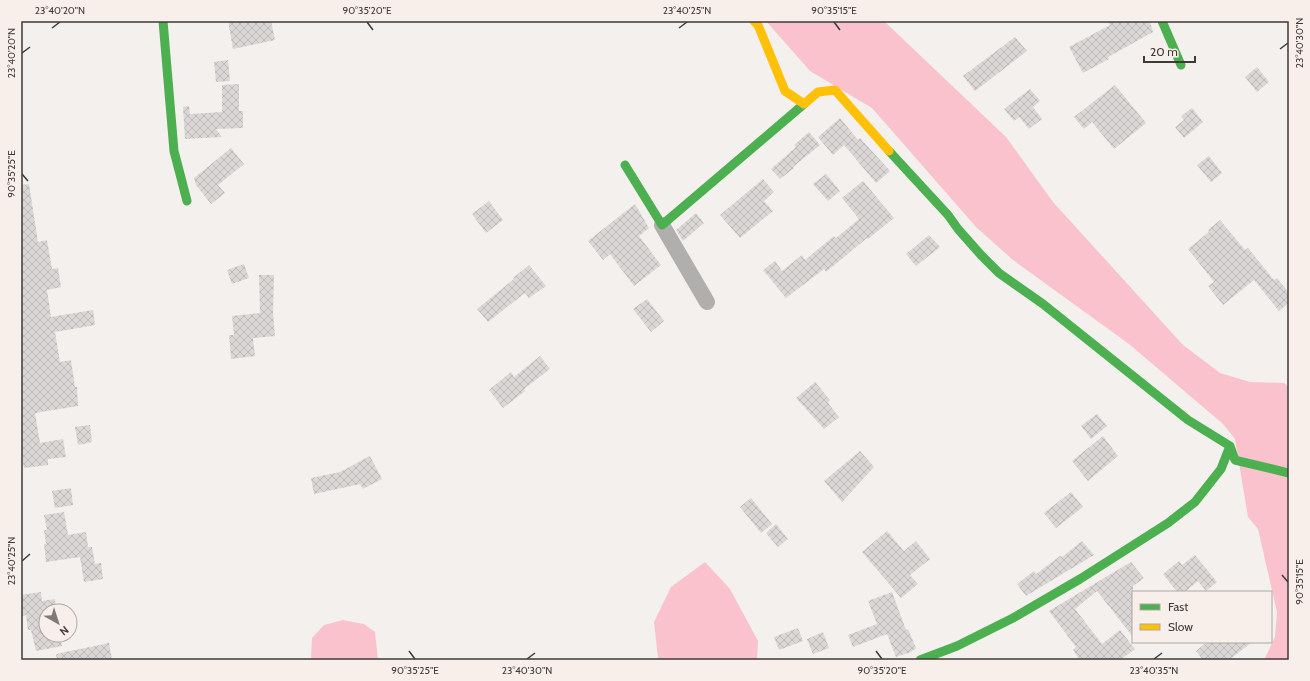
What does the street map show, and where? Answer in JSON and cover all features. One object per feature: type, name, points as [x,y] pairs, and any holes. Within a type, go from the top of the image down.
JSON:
[{"type":"street","points":[[163,21],[174,151],[187,201]]},
{"type":"street","points":[[754,21],[758,25],[785,91],[804,104]]},
{"type":"street","points":[[1162,21],[1182,65]]},
{"type":"street","points":[[662,225],[818,92],[835,90],[911,176],[948,214],[958,229],[999,273],[1042,304],[1188,420],[1230,446],[1235,460],[1289,473]]},
{"type":"street","points":[[626,165],[707,302]]},
{"type":"street","points":[[920,660],[957,646],[1013,618],[1080,579],[1168,523],[1195,502],[1221,469],[1230,446]]},
{"type":"shaded area","points":[[766,21],[884,21],[1006,137],[1053,202],[1183,345],[1220,373],[1250,382],[1284,383],[1289,387],[1289,660],[1264,660],[1275,637],[1277,612],[1258,529],[1248,517],[1235,439],[1223,424],[1129,344],[1013,260],[976,227],[872,108],[810,71]]},
{"type":"shaded area","points":[[705,562],[730,589],[758,641],[757,660],[660,660],[658,658],[654,622],[671,587]]},
{"type":"shaded area","points":[[343,620],[364,624],[375,632],[378,660],[311,660],[312,638],[324,625]]},
{"type":"building","points":[[228,21],[271,21],[275,40],[233,49]]},
{"type":"building","points":[[1107,21],[1150,21],[1153,32],[1083,73],[1069,47],[1110,25]]},
{"type":"building","points":[[1015,37],[1027,51],[975,91],[963,76]]},
{"type":"building","points":[[228,60],[230,81],[216,82],[214,62]]},
{"type":"building","points":[[1257,67],[1269,82],[1257,92],[1245,77]]},
{"type":"building","points":[[239,84],[239,111],[243,111],[243,128],[216,129],[222,137],[185,139],[183,107],[189,106],[190,114],[222,112],[222,85]]},
{"type":"building","points":[[1115,85],[1146,123],[1114,149],[1092,122],[1084,129],[1074,117]]},
{"type":"building","points":[[1030,89],[1040,101],[1033,107],[1042,119],[1029,129],[1019,117],[1014,121],[1004,109]]},
{"type":"building","points":[[1192,108],[1203,122],[1184,138],[1175,127],[1184,120],[1181,116]]},
{"type":"building","points":[[840,118],[858,140],[860,138],[890,171],[876,183],[844,145],[833,155],[818,137]]},
{"type":"building","points":[[809,132],[820,145],[780,179],[771,169],[796,147],[794,145]]},
{"type":"building","points":[[231,148],[244,164],[218,185],[225,193],[211,204],[196,185],[194,178]]},
{"type":"building","points":[[1209,156],[1222,173],[1211,182],[1197,165]]},
{"type":"building","points":[[826,174],[840,191],[828,201],[813,184]]},
{"type":"building","points":[[763,179],[774,192],[764,201],[773,211],[740,238],[720,215]]},
{"type":"building","points":[[863,181],[894,218],[826,272],[824,269],[786,298],[763,270],[775,261],[782,271],[802,255],[805,260],[834,236],[836,238],[859,219],[842,198]]},
{"type":"building","points":[[29,184],[38,242],[47,240],[52,269],[58,268],[61,287],[47,290],[51,317],[93,310],[95,325],[55,332],[60,362],[71,360],[75,387],[77,387],[78,406],[35,413],[40,443],[63,439],[66,457],[48,459],[48,465],[24,468],[21,451],[21,376],[23,376],[21,366],[21,185]]},
{"type":"building","points":[[489,201],[503,220],[486,233],[472,214]]},
{"type":"building","points":[[635,204],[649,228],[639,236],[661,265],[634,286],[610,254],[603,260],[588,241]]},
{"type":"building","points":[[696,213],[704,223],[683,241],[676,230]]},
{"type":"building","points":[[1220,220],[1245,250],[1248,248],[1274,280],[1277,278],[1289,293],[1289,303],[1279,311],[1254,280],[1223,305],[1208,286],[1214,282],[1188,249],[1209,232],[1208,230]]},
{"type":"building","points":[[929,235],[940,247],[916,266],[906,254]]},
{"type":"building","points":[[244,264],[249,278],[232,284],[227,270]]},
{"type":"building","points":[[529,265],[546,286],[529,298],[525,293],[488,322],[477,309]]},
{"type":"building","points":[[259,275],[274,275],[273,313],[275,336],[253,338],[255,356],[231,359],[229,335],[234,335],[232,316],[260,313]]},
{"type":"building","points":[[647,299],[664,321],[651,332],[633,309]]},
{"type":"building","points":[[540,356],[550,369],[524,389],[525,391],[503,408],[489,390],[511,372],[514,377]]},
{"type":"building","points":[[815,382],[830,400],[828,403],[839,417],[824,429],[796,398]]},
{"type":"building","points":[[1097,414],[1107,426],[1091,439],[1081,426]]},
{"type":"building","points":[[90,425],[92,442],[78,445],[75,427]]},
{"type":"building","points":[[1103,436],[1118,456],[1088,481],[1072,461]]},
{"type":"building","points":[[860,451],[874,467],[842,502],[824,481]]},
{"type":"building","points":[[370,456],[382,479],[363,489],[360,484],[314,494],[311,478],[340,472]]},
{"type":"building","points":[[71,488],[73,505],[55,508],[52,491]]},
{"type":"building","points":[[1071,492],[1083,507],[1056,528],[1044,513]]},
{"type":"building","points":[[751,498],[772,524],[761,533],[740,507]]},
{"type":"building","points":[[64,512],[68,535],[86,532],[88,547],[92,547],[95,564],[101,563],[103,579],[84,582],[80,557],[46,562],[44,530],[47,530],[44,515]]},
{"type":"building","points":[[776,524],[788,539],[778,547],[766,533]]},
{"type":"building","points":[[887,531],[904,551],[916,541],[930,559],[910,575],[918,584],[901,598],[862,552]]},
{"type":"building","points":[[1082,541],[1094,555],[1026,596],[1017,584],[1034,571],[1036,574],[1060,556],[1062,557]]},
{"type":"building","points":[[1195,555],[1217,582],[1206,591],[1198,581],[1186,591],[1176,591],[1163,574],[1179,561],[1182,565]]},
{"type":"building","points":[[1131,562],[1144,578],[1133,586],[1132,636],[1097,591],[1075,609],[1102,644],[1120,630],[1135,649],[1120,660],[1080,660],[1073,650],[1076,647],[1049,611]]},
{"type":"building","points":[[41,592],[42,601],[55,599],[55,603],[38,603],[38,643],[61,643],[62,646],[36,651],[31,630],[28,630],[26,615],[21,616],[21,595]]},
{"type":"building","points":[[892,592],[906,630],[908,629],[916,648],[911,652],[896,657],[887,634],[853,647],[848,635],[877,624],[868,601]]},
{"type":"building","points":[[798,628],[803,641],[779,650],[774,637]]},
{"type":"building","points":[[823,632],[829,648],[813,654],[807,639]]},
{"type":"building","points":[[109,643],[112,660],[57,660],[56,654]]},
{"type":"building","points":[[1206,643],[1251,643],[1229,660],[1203,660],[1196,651]]},
{"type":"traffic: fast","points":[[163,21],[174,151],[187,201]]},
{"type":"traffic: fast","points":[[1162,21],[1181,65]]},
{"type":"traffic: fast","points":[[625,165],[662,225],[804,104]]},
{"type":"traffic: fast","points":[[889,151],[948,215],[981,255],[999,273],[1043,304],[1188,420],[1230,446],[1235,460],[1289,473]]},
{"type":"traffic: fast","points":[[920,660],[957,646],[1013,618],[1080,579],[1168,523],[1195,502],[1221,469],[1230,446]]},
{"type":"traffic: slow","points":[[754,21],[758,25],[785,91],[804,104],[818,92],[835,90],[889,151]]}]
